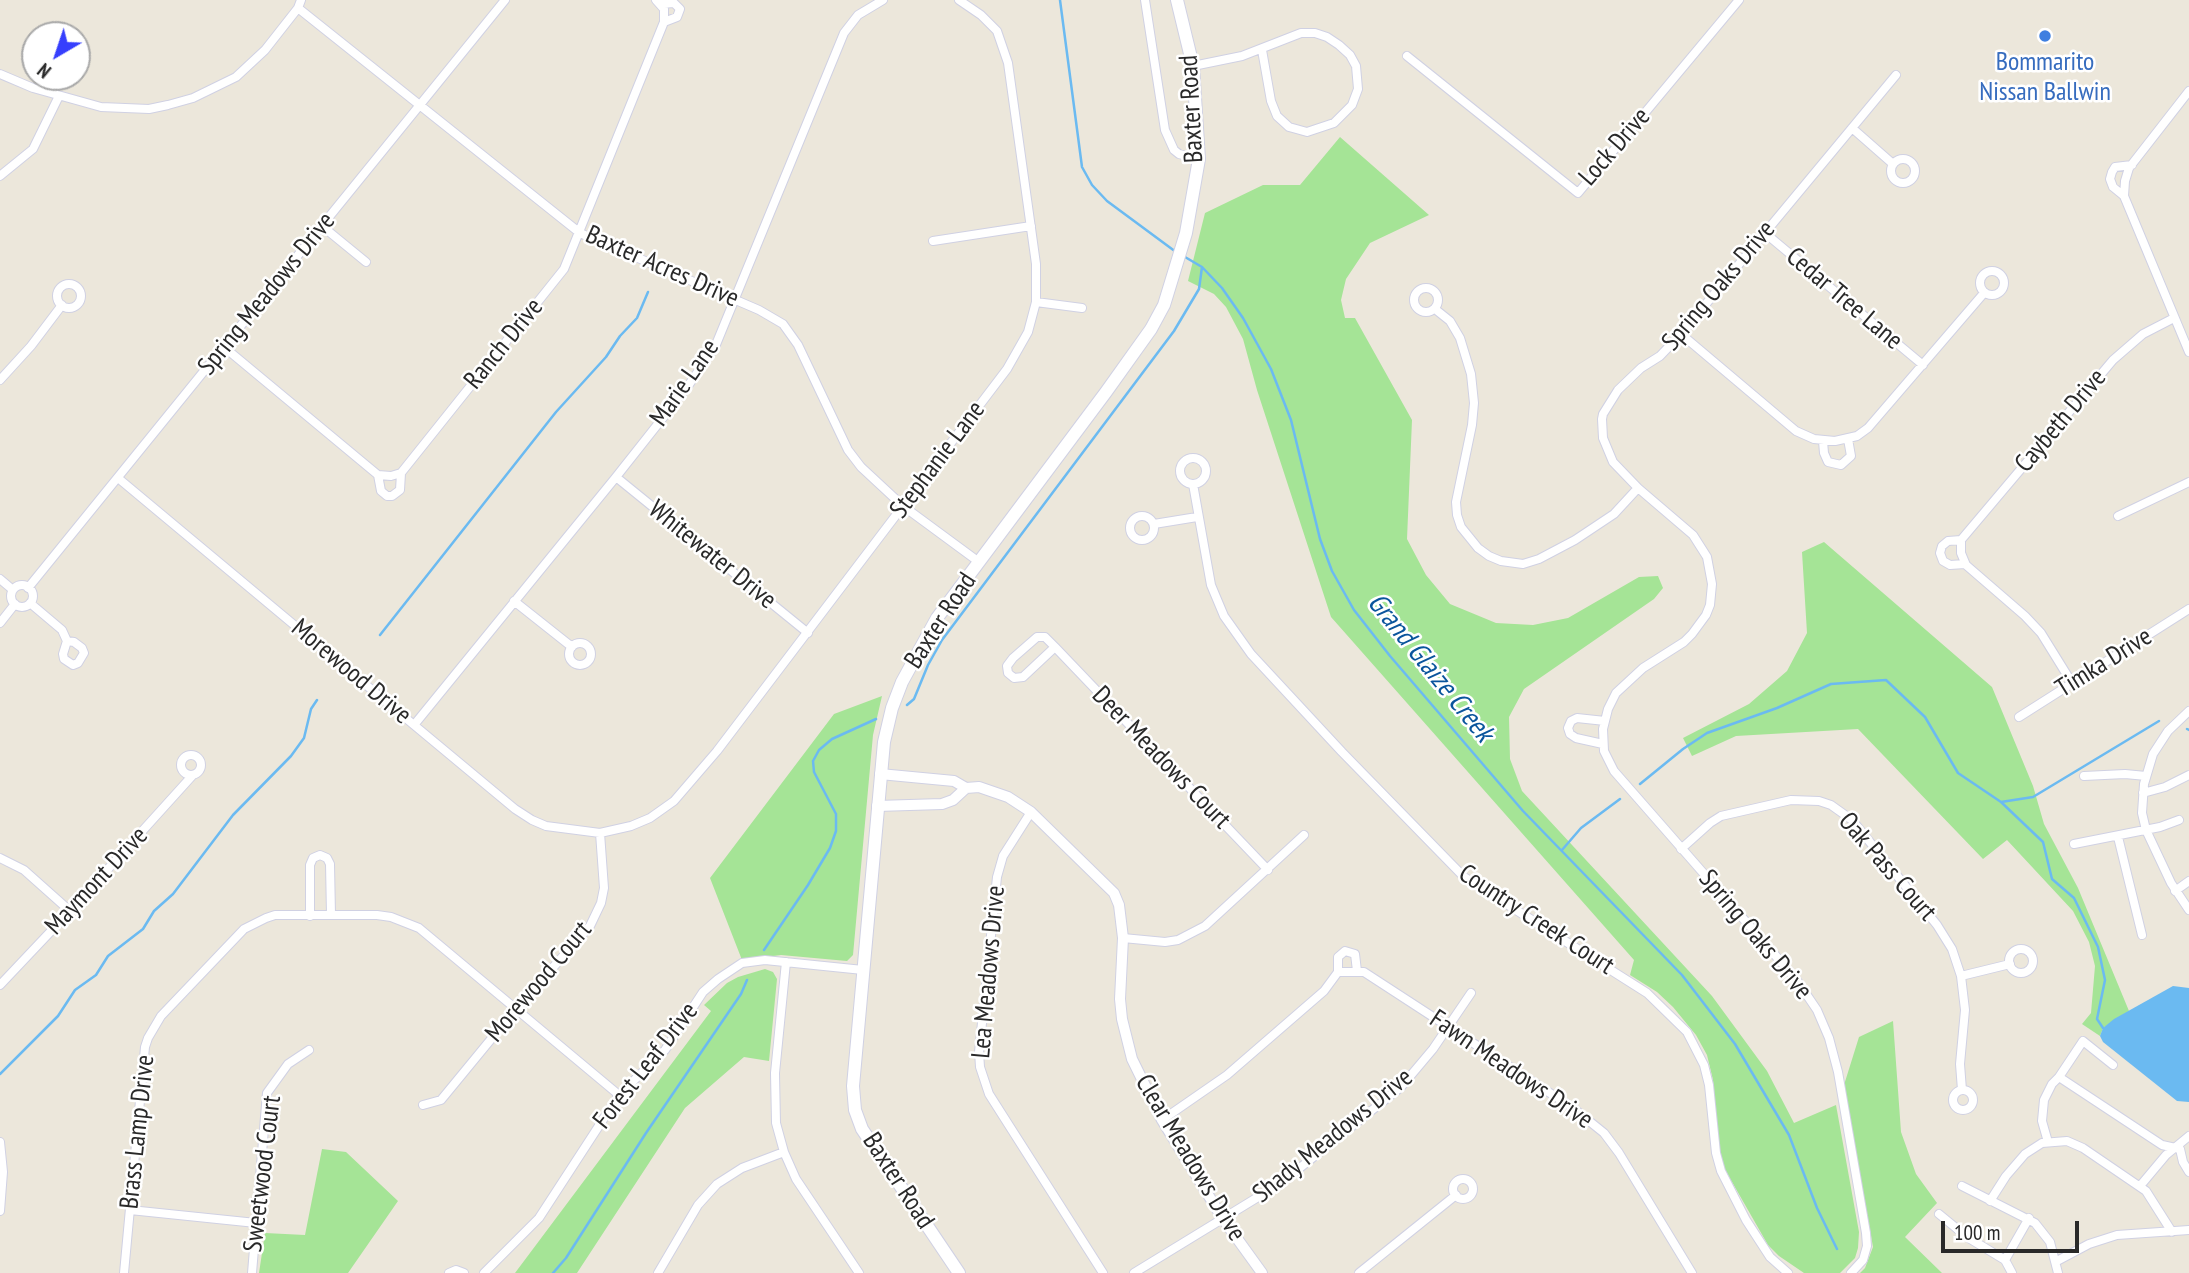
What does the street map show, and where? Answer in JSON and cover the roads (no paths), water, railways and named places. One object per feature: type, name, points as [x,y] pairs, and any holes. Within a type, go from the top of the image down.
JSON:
[{"type":"main road","name":"Baxter Road","points":[[959,1273],[862,1129],[855,1110],[853,1086],[880,774],[892,708],[902,682],[937,618],[1151,329],[1164,305],[1186,233],[1199,159],[1193,66],[1177,0]]},
{"type":"street","name":"Spring Meadows Drive","points":[[29,588],[505,0]]},
{"type":"street","name":"Marie Lane","points":[[414,725],[616,477],[688,386],[715,347],[844,33],[858,15],[883,0]]},
{"type":"street","name":"Stephanie Lane","points":[[600,833],[638,823],[674,801],[717,751],[1007,369],[1028,332],[1036,302],[1036,264],[1009,63],[997,31],[970,6],[959,0]]},
{"type":"street","points":[[1145,0],[1158,95],[1168,139],[1179,154],[1199,159]]},
{"type":"street","name":"Lock Drive","points":[[1407,56],[1577,193],[1739,0]]},
{"type":"street","points":[[659,2],[664,9],[664,22]]},
{"type":"street","name":"Ranch Drive","points":[[378,475],[381,491],[387,496],[401,490],[401,473],[564,269],[664,22],[677,17],[680,9],[674,3],[659,2]]},
{"type":"street","name":"Baxter Acres Drive","points":[[299,4],[580,233],[771,316],[783,324],[791,334],[848,450],[868,475],[903,506],[979,562]]},
{"type":"street","points":[[0,74],[59,96],[101,107],[149,108],[193,98],[227,82],[250,66],[299,4]]},
{"type":"street","points":[[1193,66],[1262,50],[1301,33],[1327,37],[1350,55],[1356,66],[1358,89],[1352,105],[1334,123],[1307,132],[1289,127],[1277,116],[1271,101],[1262,50]]},
{"type":"street","name":"Spring Oaks Drive","points":[[1851,1273],[1863,1260],[1867,1246],[1866,1233],[1838,1072],[1829,1038],[1816,1010],[1796,979],[1607,761],[1602,744],[1605,721],[1616,693],[1643,668],[1684,642],[1700,624],[1710,605],[1710,573],[1707,557],[1701,546],[1682,524],[1638,488],[1613,462],[1607,451],[1602,427],[1603,414],[1618,390],[1641,368],[1660,356],[1681,334],[1896,75]]},
{"type":"street","points":[[2189,91],[2132,165],[2125,181],[2124,196],[2189,352]]},
{"type":"street","points":[[0,176],[33,149],[59,96]]},
{"type":"street","points":[[1852,128],[1893,164]]},
{"type":"street","points":[[2124,196],[2113,187],[2110,179],[2115,167],[2132,165]]},
{"type":"street","points":[[322,226],[366,262]]},
{"type":"street","points":[[933,241],[1031,226]]},
{"type":"street","name":"Cedar Tree Lane","points":[[1765,233],[1923,365]]},
{"type":"street","points":[[1681,334],[1796,431],[1823,441],[1848,439],[1868,428],[1984,293]]},
{"type":"street","points":[[1036,302],[1082,308]]},
{"type":"street","points":[[0,380],[31,346],[62,305]]},
{"type":"street","points":[[1435,309],[1450,321],[1460,338],[1471,374],[1474,403],[1472,425],[1456,502],[1461,527],[1478,548],[1501,561],[1523,564],[1539,559],[1575,540],[1614,514],[1638,488]]},
{"type":"street","name":"Caybeth Drive","points":[[2072,683],[2041,633],[2025,616],[1965,564],[1950,565],[1943,561],[1940,554],[1942,546],[1948,541],[1961,540],[2113,360],[2143,334],[2175,318]]},
{"type":"street","points":[[224,347],[378,475],[391,476],[401,473]]},
{"type":"street","points":[[1823,441],[1828,461],[1841,465],[1850,456],[1848,439]]},
{"type":"street","name":"Whitewater Drive","points":[[616,477],[808,633]]},
{"type":"street","name":"Morewood Drive","points":[[118,478],[515,809],[546,826],[600,833]]},
{"type":"street","points":[[2118,516],[2189,482]]},
{"type":"street","name":"Country Creek Court","points":[[1193,484],[1211,584],[1224,616],[1251,654],[1464,877],[1647,993],[1687,1032],[1704,1065],[1709,1085],[1716,1153],[1721,1171],[1740,1211],[1770,1257],[1788,1273]]},
{"type":"street","points":[[1154,524],[1197,517]]},
{"type":"street","points":[[1961,540],[1961,553],[1965,564]]},
{"type":"street","points":[[0,579],[13,590]]},
{"type":"street","points":[[22,585],[29,588],[33,597],[30,603],[24,607],[15,604],[11,599],[13,590],[22,585]]},
{"type":"street","points":[[514,601],[572,647]]},
{"type":"street","points":[[30,603],[62,631],[67,641]]},
{"type":"street","points":[[0,623],[15,604]]},
{"type":"street","name":"Timka Drive","points":[[2019,717],[2189,610]]},
{"type":"street","points":[[1037,637],[1045,637],[1055,647],[1023,677],[1014,678],[1008,673],[1008,663],[1037,637]]},
{"type":"street","name":"Deer Meadows Court","points":[[1055,647],[1268,870]]},
{"type":"street","points":[[2189,711],[2168,731],[2153,754],[2146,776],[2142,813],[2146,830],[2175,891],[2189,910]]},
{"type":"street","points":[[1602,744],[1576,738],[1570,734],[1568,728],[1571,721],[1577,718],[1605,721]]},
{"type":"street","name":"Clear Meadows Drive","points":[[880,774],[954,781],[966,788],[994,790],[1031,812],[1114,893],[1119,905],[1123,938],[1120,999],[1132,1059],[1163,1120],[1223,1219],[1262,1273]]},
{"type":"street","points":[[2143,793],[2189,775]]},
{"type":"street","name":"Maymont Drive","points":[[0,985],[192,776]]},
{"type":"street","points":[[2084,776],[2146,776]]},
{"type":"street","points":[[877,806],[942,804],[953,800],[966,788]]},
{"type":"street","name":"Oak Pass Court","points":[[1681,849],[1710,823],[1728,814],[1791,800],[1819,801],[1831,805],[1852,820],[1937,925],[1952,949],[1961,976],[1965,1010],[1960,1064],[1962,1090]]},
{"type":"street","name":"Lea Meadows Drive","points":[[1031,812],[1003,856],[997,877],[979,1052],[980,1067],[989,1094],[1103,1273]]},
{"type":"street","points":[[2074,844],[2118,837],[2179,820]]},
{"type":"street","name":"Morewood Court","points":[[423,1105],[441,1100],[515,1010],[590,926],[604,888],[600,833]]},
{"type":"street","points":[[1123,938],[1165,942],[1190,935],[1205,926],[1304,835]]},
{"type":"street","points":[[2118,837],[2142,935]]},
{"type":"street","points":[[310,916],[310,865],[313,858],[320,855],[327,858],[330,864],[331,915]]},
{"type":"street","points":[[0,858],[24,870],[70,911]]},
{"type":"street","points":[[2175,891],[2189,881]]},
{"type":"street","name":"Brass Lamp Drive","points":[[124,1273],[145,1047],[161,1016],[244,929],[275,915],[377,915],[391,917],[419,928],[619,1095]]},
{"type":"street","name":"Fawn Meadows Drive","points":[[1338,972],[1338,957],[1345,951],[1354,954],[1352,971],[1372,976],[1573,1108],[1604,1133],[1692,1273]]},
{"type":"street","name":"Forest Leaf Drive","points":[[484,1273],[539,1218],[619,1095],[665,1050],[703,992],[742,963],[765,960],[863,970]]},
{"type":"street","points":[[786,962],[774,1110],[784,1152],[796,1179],[855,1271]]},
{"type":"street","points":[[1961,976],[2010,964]]},
{"type":"street","points":[[1163,1120],[1227,1075],[1324,991],[1338,972],[1352,971]]},
{"type":"street","name":"Shady Meadows Drive","points":[[1135,1273],[1288,1178],[1401,1087],[1433,1049],[1471,993]]},
{"type":"street","points":[[2048,1142],[2041,1109],[2052,1084],[2083,1041],[2113,1065]]},
{"type":"street","name":"Sweetwood Court","points":[[252,1273],[267,1093],[288,1064],[309,1050]]},
{"type":"street","points":[[2059,1077],[2161,1145],[2180,1149],[2189,1172]]},
{"type":"street","points":[[2140,1186],[2174,1147],[2189,1136]]},
{"type":"street","points":[[1990,1201],[2006,1175],[2025,1154],[2048,1142],[2067,1141],[2083,1148],[2140,1186],[2172,1232]]},
{"type":"street","points":[[0,1142],[4,1172],[0,1211]]},
{"type":"street","points":[[658,1273],[698,1205],[717,1184],[742,1168],[784,1152]]},
{"type":"street","points":[[1962,1186],[2029,1219],[2050,1242],[2058,1273]]},
{"type":"street","points":[[1359,1273],[1456,1195]]},
{"type":"street","points":[[130,1210],[256,1223]]},
{"type":"street","points":[[1939,1214],[1967,1237],[2005,1260],[2012,1273]]},
{"type":"street","points":[[2005,1260],[2029,1219]]},
{"type":"street","points":[[2057,1261],[2089,1244],[2117,1235],[2189,1230]]},
{"type":"street","points":[[449,1273],[456,1270],[464,1273]]},
{"type":"water","points":[[2173,986],[2189,988],[2189,1102],[2177,1101],[2103,1042],[2100,1036],[2103,1028],[2114,1019]]},
{"type":"waterway","name":"Grand Glaize Creek","points":[[1060,0],[1082,167],[1092,185],[1107,201],[1176,252]]},
{"type":"waterway","name":"Grand Glaize Creek","points":[[1185,257],[1202,267],[1222,288],[1243,318],[1271,369],[1291,420],[1320,539],[1332,571],[1354,610],[1523,811],[1682,975],[1735,1044],[1789,1135],[1817,1208],[1837,1249]]},
{"type":"waterway","points":[[907,705],[914,699],[942,640],[1174,331],[1199,289],[1202,267]]},
{"type":"waterway","points":[[380,635],[556,412],[637,318],[648,292]]},
{"type":"waterway","points":[[1640,784],[1707,733],[1777,708],[1831,684],[1886,680],[1925,717],[1958,773],[2001,802],[2033,797],[2159,721]]},
{"type":"waterway","points":[[0,1074],[58,1016],[75,990],[96,975],[108,956],[143,929],[154,911],[173,894],[233,815],[291,756],[304,738],[311,709],[317,700]]},
{"type":"waterway","points":[[764,950],[808,885],[830,848],[836,831],[836,814],[814,772],[813,761],[819,750],[832,739],[876,719]]},
{"type":"waterway","points":[[1562,850],[1581,828],[1620,799]]},
{"type":"waterway","points":[[2001,802],[2043,842],[2052,879],[2074,898],[2098,947],[2105,980],[2097,1019],[2103,1028]]},
{"type":"waterway","points":[[553,1273],[566,1258],[646,1133],[741,994],[747,980]]},
{"type":"place","name":"Bommarito Nissan Ballwin","points":[[2045,36]]}]
